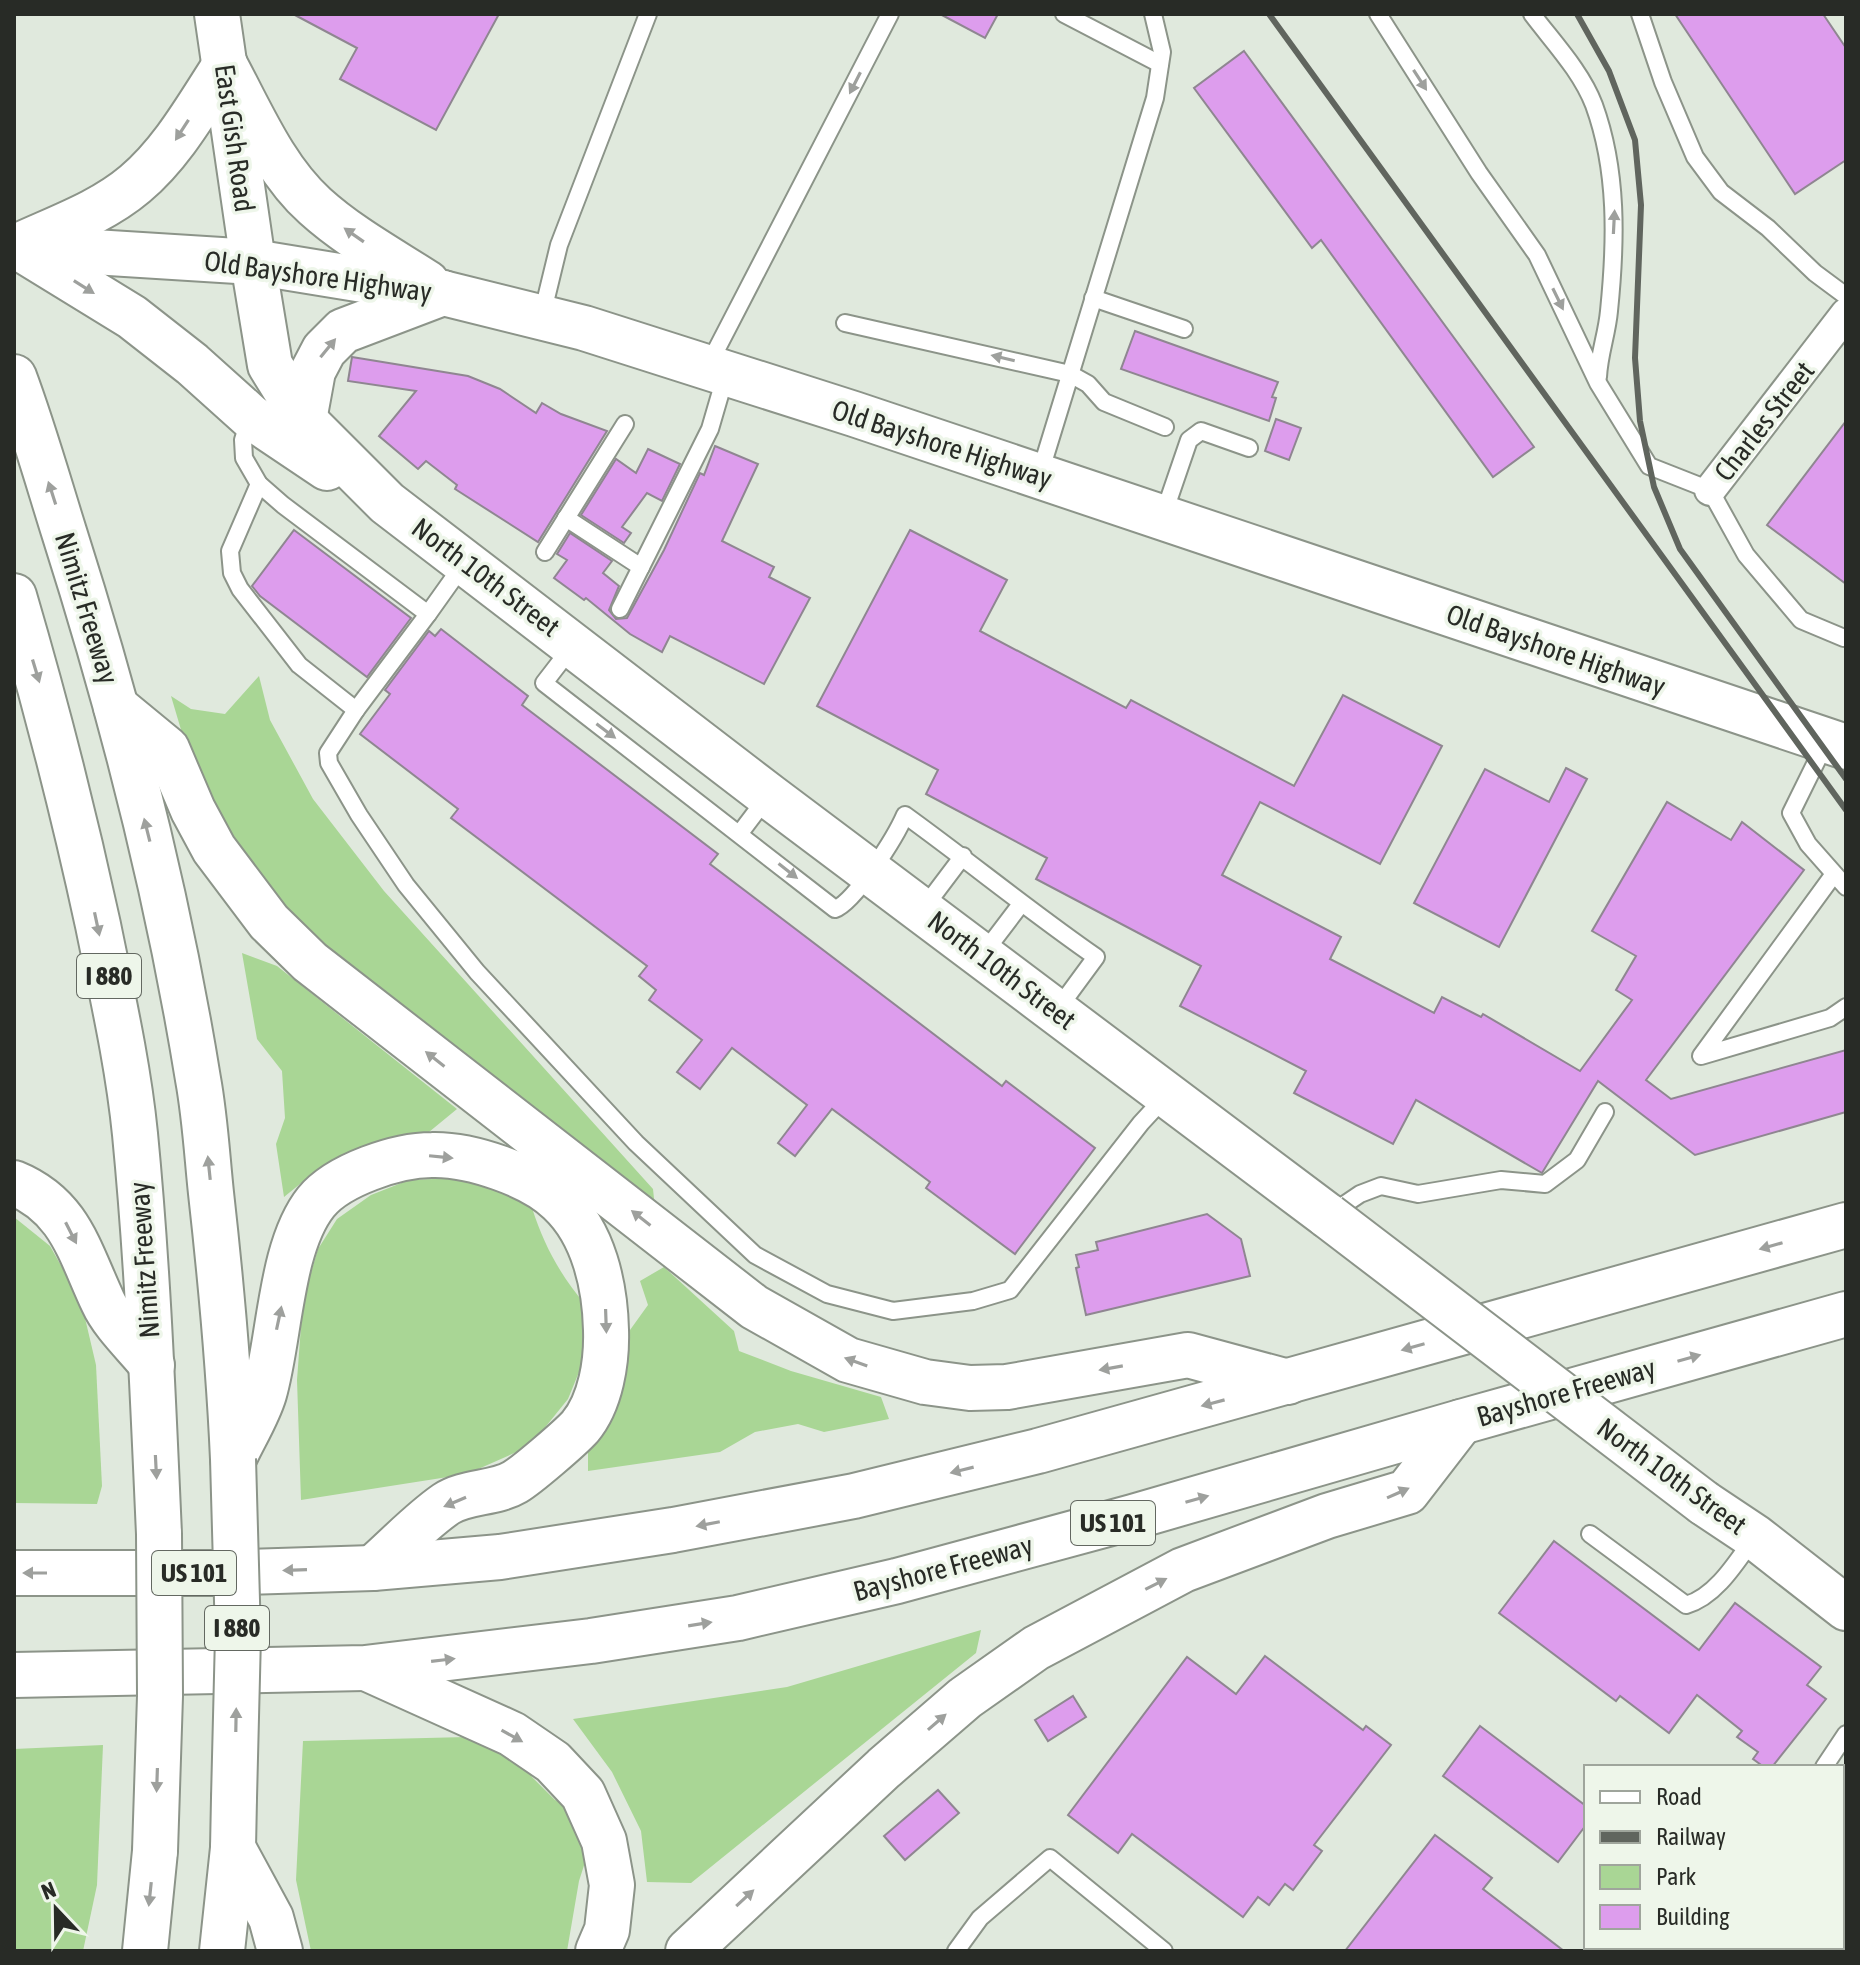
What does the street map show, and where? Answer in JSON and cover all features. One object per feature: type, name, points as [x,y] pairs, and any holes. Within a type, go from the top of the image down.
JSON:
[{"type":"main road","name":"East Gish Road","points":[[217,14],[253,262]]},
{"type":"main road","points":[[16,247],[103,206],[135,184],[171,147],[225,65],[277,160],[314,205],[355,236],[443,293]]},
{"type":"main road","points":[[16,247],[132,317],[192,364],[251,417],[387,503]]},
{"type":"main road","name":"Old Bayshore Highway","points":[[16,247],[253,262],[443,293],[541,317],[717,370],[1039,476],[1836,744]]},
{"type":"main road","name":"North 10th Street","points":[[253,262],[270,365],[304,420],[387,503],[769,796],[1846,1608]]},
{"type":"main road","points":[[304,420],[313,371],[324,350],[343,331],[443,293]]},
{"type":"main road","name":"Nimitz Freeway","points":[[15,379],[91,615],[160,885],[199,1082],[247,1395]]},
{"type":"main road","name":"Nimitz Freeway","points":[[14,596],[68,792],[114,1001],[135,1133],[152,1365],[159,1534],[160,1696],[155,1851],[141,1946]]},
{"type":"main road","points":[[116,707],[167,749],[193,810],[214,849],[269,922],[310,962],[754,1307],[848,1360],[925,1382],[970,1388],[1007,1387],[1188,1355],[1288,1382]]},
{"type":"main road","points":[[247,1395],[303,1224],[317,1201],[340,1184],[392,1161],[432,1155],[457,1158],[483,1162],[534,1184],[560,1202],[572,1218],[591,1248],[605,1297],[607,1348],[602,1377],[599,1391],[581,1426],[514,1482],[448,1502],[373,1568]]},
{"type":"main road","points":[[14,1183],[40,1194],[65,1220],[91,1270],[104,1305],[152,1365]]},
{"type":"main road","name":"US 101","points":[[14,1573],[215,1573],[373,1568],[500,1557],[673,1530],[854,1496],[1038,1451],[1846,1225]]},
{"type":"main road","name":"Bayshore Freeway","points":[[14,1675],[365,1668],[591,1641],[738,1618],[897,1581],[1074,1533],[1846,1314]]},
{"type":"main road","name":"I 880","points":[[222,1951],[233,1848],[238,1636],[233,1459],[247,1395]]},
{"type":"main road","points":[[688,1951],[884,1768],[965,1698],[1036,1648],[1183,1570],[1313,1521],[1407,1492],[1461,1422]]},
{"type":"main road","points":[[365,1668],[512,1734],[553,1762],[583,1794],[604,1841],[612,1885],[607,1930],[598,1951]]},
{"type":"main road","points":[[14,1702],[62,1676]]},
{"type":"main road","points":[[233,1848],[271,1918],[280,1951]]},
{"type":"street","name":"Charles Street","points":[[1710,490],[1846,314]]},
{"type":"lane","points":[[541,317],[559,245],[648,14]]},
{"type":"lane","points":[[620,609],[710,429],[717,370],[772,244],[890,14]]},
{"type":"lane","points":[[1064,14],[1160,64]]},
{"type":"lane","points":[[1039,476],[1155,98],[1162,52],[1153,14]]},
{"type":"lane","points":[[1378,14],[1479,173],[1537,255],[1598,383],[1649,466],[1710,490],[1746,555],[1801,620],[1844,638]]},
{"type":"lane","points":[[1532,14],[1569,62],[1593,104],[1615,204],[1609,314],[1599,355],[1598,383]]},
{"type":"lane","points":[[1640,14],[1663,82],[1695,157],[1721,192],[1846,296]]},
{"type":"lane","points":[[1093,298],[1184,329]]},
{"type":"lane","points":[[845,323],[1070,374],[1088,384],[1104,402],[1165,427]]},
{"type":"lane","points":[[251,417],[243,440],[244,458],[259,484],[428,614]]},
{"type":"lane","points":[[545,552],[625,424]]},
{"type":"lane","points":[[1162,518],[1189,440],[1201,431],[1249,448]]},
{"type":"lane","points":[[259,484],[230,551],[232,573],[240,589],[299,665],[356,710]]},
{"type":"lane","points":[[566,518],[641,567]]},
{"type":"lane","points":[[466,561],[356,710],[328,753],[329,763],[406,885],[477,972],[636,1143],[755,1255],[827,1294],[893,1311],[973,1301],[1010,1290],[1141,1123],[1167,1095]]},
{"type":"lane","points":[[574,644],[544,683],[835,909],[844,906],[897,833],[905,815],[1096,957],[1056,1011]]},
{"type":"lane","points":[[1836,744],[1791,813],[1808,844],[1846,887]]},
{"type":"lane","points":[[740,833],[769,796]]},
{"type":"lane","points":[[922,911],[963,856]]},
{"type":"lane","points":[[1834,874],[1701,1056],[1830,1018],[1846,1007]]},
{"type":"lane","points":[[982,955],[1021,904]]},
{"type":"lane","points":[[1328,1216],[1360,1194],[1381,1186],[1418,1194],[1501,1180],[1545,1184],[1577,1160],[1605,1112]]},
{"type":"lane","points":[[1590,1534],[1686,1605],[1696,1602],[1712,1589],[1755,1537]]},
{"type":"lane","points":[[1825,1765],[1846,1734]]},
{"type":"lane","points":[[956,1951],[980,1918],[1050,1858],[1164,1951]]},
{"type":"green space","points":[[259,676],[270,720],[313,799],[384,891],[653,1189],[655,1208],[388,1001],[295,919],[250,868],[190,760],[171,696],[191,709],[225,714]]},
{"type":"green space","points":[[242,953],[277,966],[457,1109],[429,1132],[364,1147],[322,1166],[284,1197],[276,1144],[285,1118],[282,1071],[257,1039]]},
{"type":"green space","points":[[457,1178],[499,1187],[532,1208],[554,1259],[585,1304],[586,1355],[568,1399],[530,1446],[467,1474],[301,1500],[297,1380],[303,1299],[318,1249],[337,1219],[371,1195],[409,1180]]},
{"type":"green space","points":[[14,1217],[50,1246],[81,1301],[96,1365],[102,1486],[97,1504],[14,1503]]},
{"type":"green space","points":[[664,1267],[734,1331],[739,1351],[791,1371],[881,1397],[889,1419],[824,1432],[798,1424],[755,1432],[720,1452],[588,1471],[588,1444],[624,1369],[630,1330],[648,1305],[640,1281]]},
{"type":"green space","points":[[981,1630],[976,1653],[691,1883],[647,1882],[641,1831],[612,1772],[573,1719],[787,1687]]},
{"type":"green space","points":[[467,1737],[489,1743],[526,1765],[532,1777],[555,1800],[566,1804],[588,1853],[579,1881],[567,1951],[311,1951],[296,1880],[303,1741]]},
{"type":"green space","points":[[103,1745],[97,1885],[83,1951],[14,1951],[14,1749]]},
{"type":"building","points":[[293,14],[499,14],[436,130],[340,79],[357,48]]},
{"type":"building","points":[[940,14],[998,14],[985,38]]},
{"type":"building","points":[[1675,14],[1823,14],[1846,48],[1846,160],[1795,194]]},
{"type":"building","points":[[1244,51],[1534,447],[1493,477],[1321,240],[1312,248],[1194,88]]},
{"type":"building","points":[[1135,331],[1278,382],[1272,397],[1276,398],[1269,421],[1121,369]]},
{"type":"building","points":[[352,357],[468,376],[500,389],[536,413],[542,403],[561,414],[607,431],[538,542],[455,489],[457,485],[426,461],[418,469],[379,436],[416,391],[348,381]]},
{"type":"building","points":[[1276,419],[1301,428],[1289,460],[1265,451]]},
{"type":"building","points":[[1846,421],[1846,584],[1767,525]]},
{"type":"building","points":[[715,446],[758,464],[722,541],[774,567],[769,577],[810,598],[764,684],[670,636],[662,652],[630,634],[586,598],[584,600],[554,578],[567,560],[557,554],[570,533],[612,561],[603,573],[619,586],[609,610],[616,619],[627,618],[664,550],[700,473],[704,475]]},
{"type":"building","points":[[648,449],[680,464],[662,501],[647,493],[622,527],[631,533],[624,543],[581,515],[616,459],[636,473]]},
{"type":"building","points":[[294,530],[411,618],[367,677],[260,596],[252,586]]},
{"type":"building","points":[[910,530],[1007,580],[980,631],[1126,708],[1131,700],[1294,786],[1343,695],[1442,746],[1380,864],[1260,802],[1222,875],[1341,937],[1330,959],[1434,1013],[1442,997],[1481,1017],[1483,1014],[1580,1071],[1632,1000],[1616,990],[1636,956],[1592,931],[1667,802],[1731,840],[1742,822],[1804,870],[1646,1080],[1671,1099],[1846,1050],[1846,1112],[1695,1155],[1598,1081],[1542,1173],[1416,1100],[1393,1144],[1294,1093],[1306,1071],[1180,1006],[1201,966],[1036,879],[1047,858],[926,794],[938,770],[817,706]]},
{"type":"building","points":[[441,629],[528,696],[522,705],[718,854],[710,864],[1002,1086],[1006,1081],[1095,1148],[1015,1254],[926,1188],[930,1182],[832,1109],[795,1156],[778,1143],[807,1105],[732,1048],[700,1089],[677,1072],[702,1040],[649,1000],[656,990],[639,976],[647,966],[451,818],[458,809],[360,734],[390,694],[385,690],[429,631],[435,636]]},
{"type":"building","points":[[1566,768],[1587,779],[1499,947],[1414,903],[1485,769],[1549,802]]},
{"type":"building","points":[[1207,1214],[1241,1239],[1250,1276],[1086,1315],[1076,1255],[1098,1250],[1096,1242]]},
{"type":"building","points":[[1554,1541],[1699,1650],[1735,1603],[1821,1667],[1807,1685],[1826,1699],[1774,1765],[1761,1765],[1753,1759],[1758,1752],[1737,1737],[1742,1731],[1697,1695],[1669,1733],[1620,1696],[1616,1701],[1499,1613]]},
{"type":"building","points":[[1265,1656],[1363,1730],[1366,1726],[1391,1745],[1314,1845],[1322,1851],[1293,1890],[1285,1884],[1269,1905],[1258,1897],[1243,1917],[1132,1834],[1118,1853],[1068,1815],[1187,1657],[1236,1694]]},
{"type":"building","points":[[1073,1696],[1086,1717],[1048,1741],[1035,1720]]},
{"type":"building","points":[[1480,1726],[1584,1804],[1584,1828],[1558,1862],[1443,1776]]},
{"type":"building","points":[[938,1790],[959,1813],[905,1860],[884,1836]]},
{"type":"building","points":[[1435,1835],[1492,1878],[1483,1889],[1564,1951],[1345,1951]]},
{"type":"railway","points":[[1269,14],[1846,810]]},
{"type":"railway","points":[[1577,14],[1609,71],[1635,140],[1641,205],[1635,358],[1640,421],[1654,487],[1680,549],[1846,779]]}]
